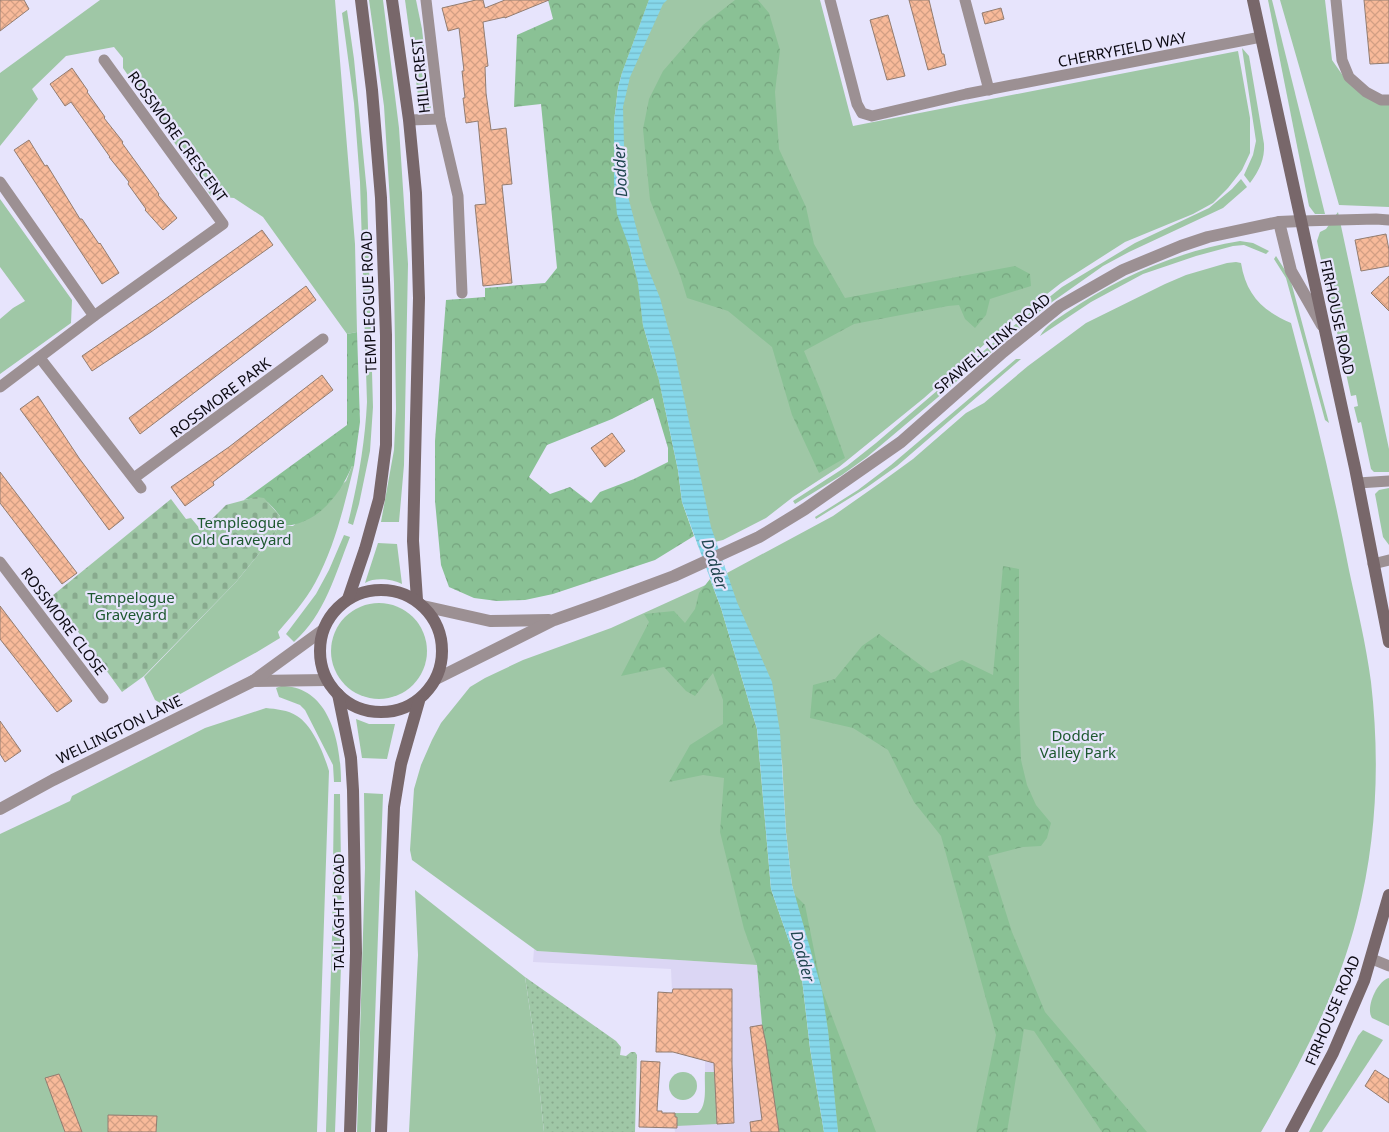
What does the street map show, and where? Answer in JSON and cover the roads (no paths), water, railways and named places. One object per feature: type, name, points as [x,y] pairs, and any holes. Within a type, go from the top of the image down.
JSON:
[{"type":"main road","name":"TEMPLEOGUE ROAD","points":[[348,600],[379,499],[386,436],[386,335],[381,198],[372,90],[361,0]]},
{"type":"main road","points":[[392,0],[410,120],[416,194],[418,298],[413,541],[420,603]]},
{"type":"main road","name":"FIRHOUSE ROAD","points":[[1253,0],[1358,483],[1389,642]]},
{"type":"main road","points":[[381,1132],[394,807],[400,764],[419,701],[436,679],[441,665],[443,649],[440,633],[433,618],[420,603],[400,592],[382,589],[364,592],[348,600],[333,613],[323,630],[320,647],[321,660],[327,680],[338,694],[351,704],[368,711],[385,712],[402,709],[419,701]]},
{"type":"main road","name":"TALLAGHT ROAD","points":[[338,694],[351,758],[353,790],[356,953],[350,1132]]},
{"type":"main road","name":"FIRHOUSE ROAD","points":[[1291,1132],[1333,1053],[1364,981],[1372,959],[1389,895]]},
{"type":"street","name":"HILLCREST","points":[[410,120],[440,119],[426,0]]},
{"type":"street","name":"CHERRYFIELD WAY","points":[[830,0],[857,104],[862,112],[872,116],[989,90],[1261,37]]},
{"type":"street","points":[[965,0],[989,90]]},
{"type":"street","points":[[1336,0],[1342,60],[1349,78],[1366,92],[1381,100],[1389,100]]},
{"type":"street","name":"ROSSMORE CRESCENT","points":[[0,387],[94,316],[222,224],[104,60]]},
{"type":"street","points":[[440,119],[458,196],[462,293]]},
{"type":"street","points":[[0,182],[94,316]]},
{"type":"street","points":[[1301,221],[1376,218],[1389,220]]},
{"type":"street","name":"SPAWELL LINK ROAD","points":[[554,620],[674,576],[759,537],[820,499],[901,442],[1003,352],[1060,306],[1122,270],[1208,237],[1279,222],[1301,221]]},
{"type":"street","points":[[1279,222],[1291,271],[1324,327]]},
{"type":"street","name":"ROSSMORE PARK","points":[[134,478],[323,339]]},
{"type":"street","points":[[40,358],[141,488]]},
{"type":"street","points":[[1358,483],[1389,480]]},
{"type":"street","points":[[1373,564],[1389,560]]},
{"type":"street","name":"ROSSMORE CLOSE","points":[[0,562],[103,698]]},
{"type":"street","points":[[420,603],[490,621],[554,620]]},
{"type":"street","points":[[436,679],[554,620]]},
{"type":"street","name":"WELLINGTON LANE","points":[[0,809],[53,780],[253,681],[323,630]]},
{"type":"street","name":"WELLINGTON LANE","points":[[253,681],[327,680]]},
{"type":"street","points":[[1372,959],[1389,966]]},
{"type":"water","name":"Dodder","points":[[649,0],[667,0],[663,4],[630,77],[623,107],[625,185],[645,261],[660,298],[675,354],[711,527],[737,602],[772,682],[780,732],[786,832],[792,885],[822,990],[838,1132],[824,1132],[810,1048],[802,979],[771,889],[757,729],[721,608],[682,502],[678,470],[659,380],[643,325],[638,283],[630,249],[617,214],[614,183],[614,122],[618,88]]},
{"type":"park label","name":"Templeogue Old Graveyard","points":[[241,530]]},
{"type":"park label","name":"Tempelogue Graveyard","points":[[131,606]]},
{"type":"park label","name":"Dodder Valley Park","points":[[1078,744]]}]
